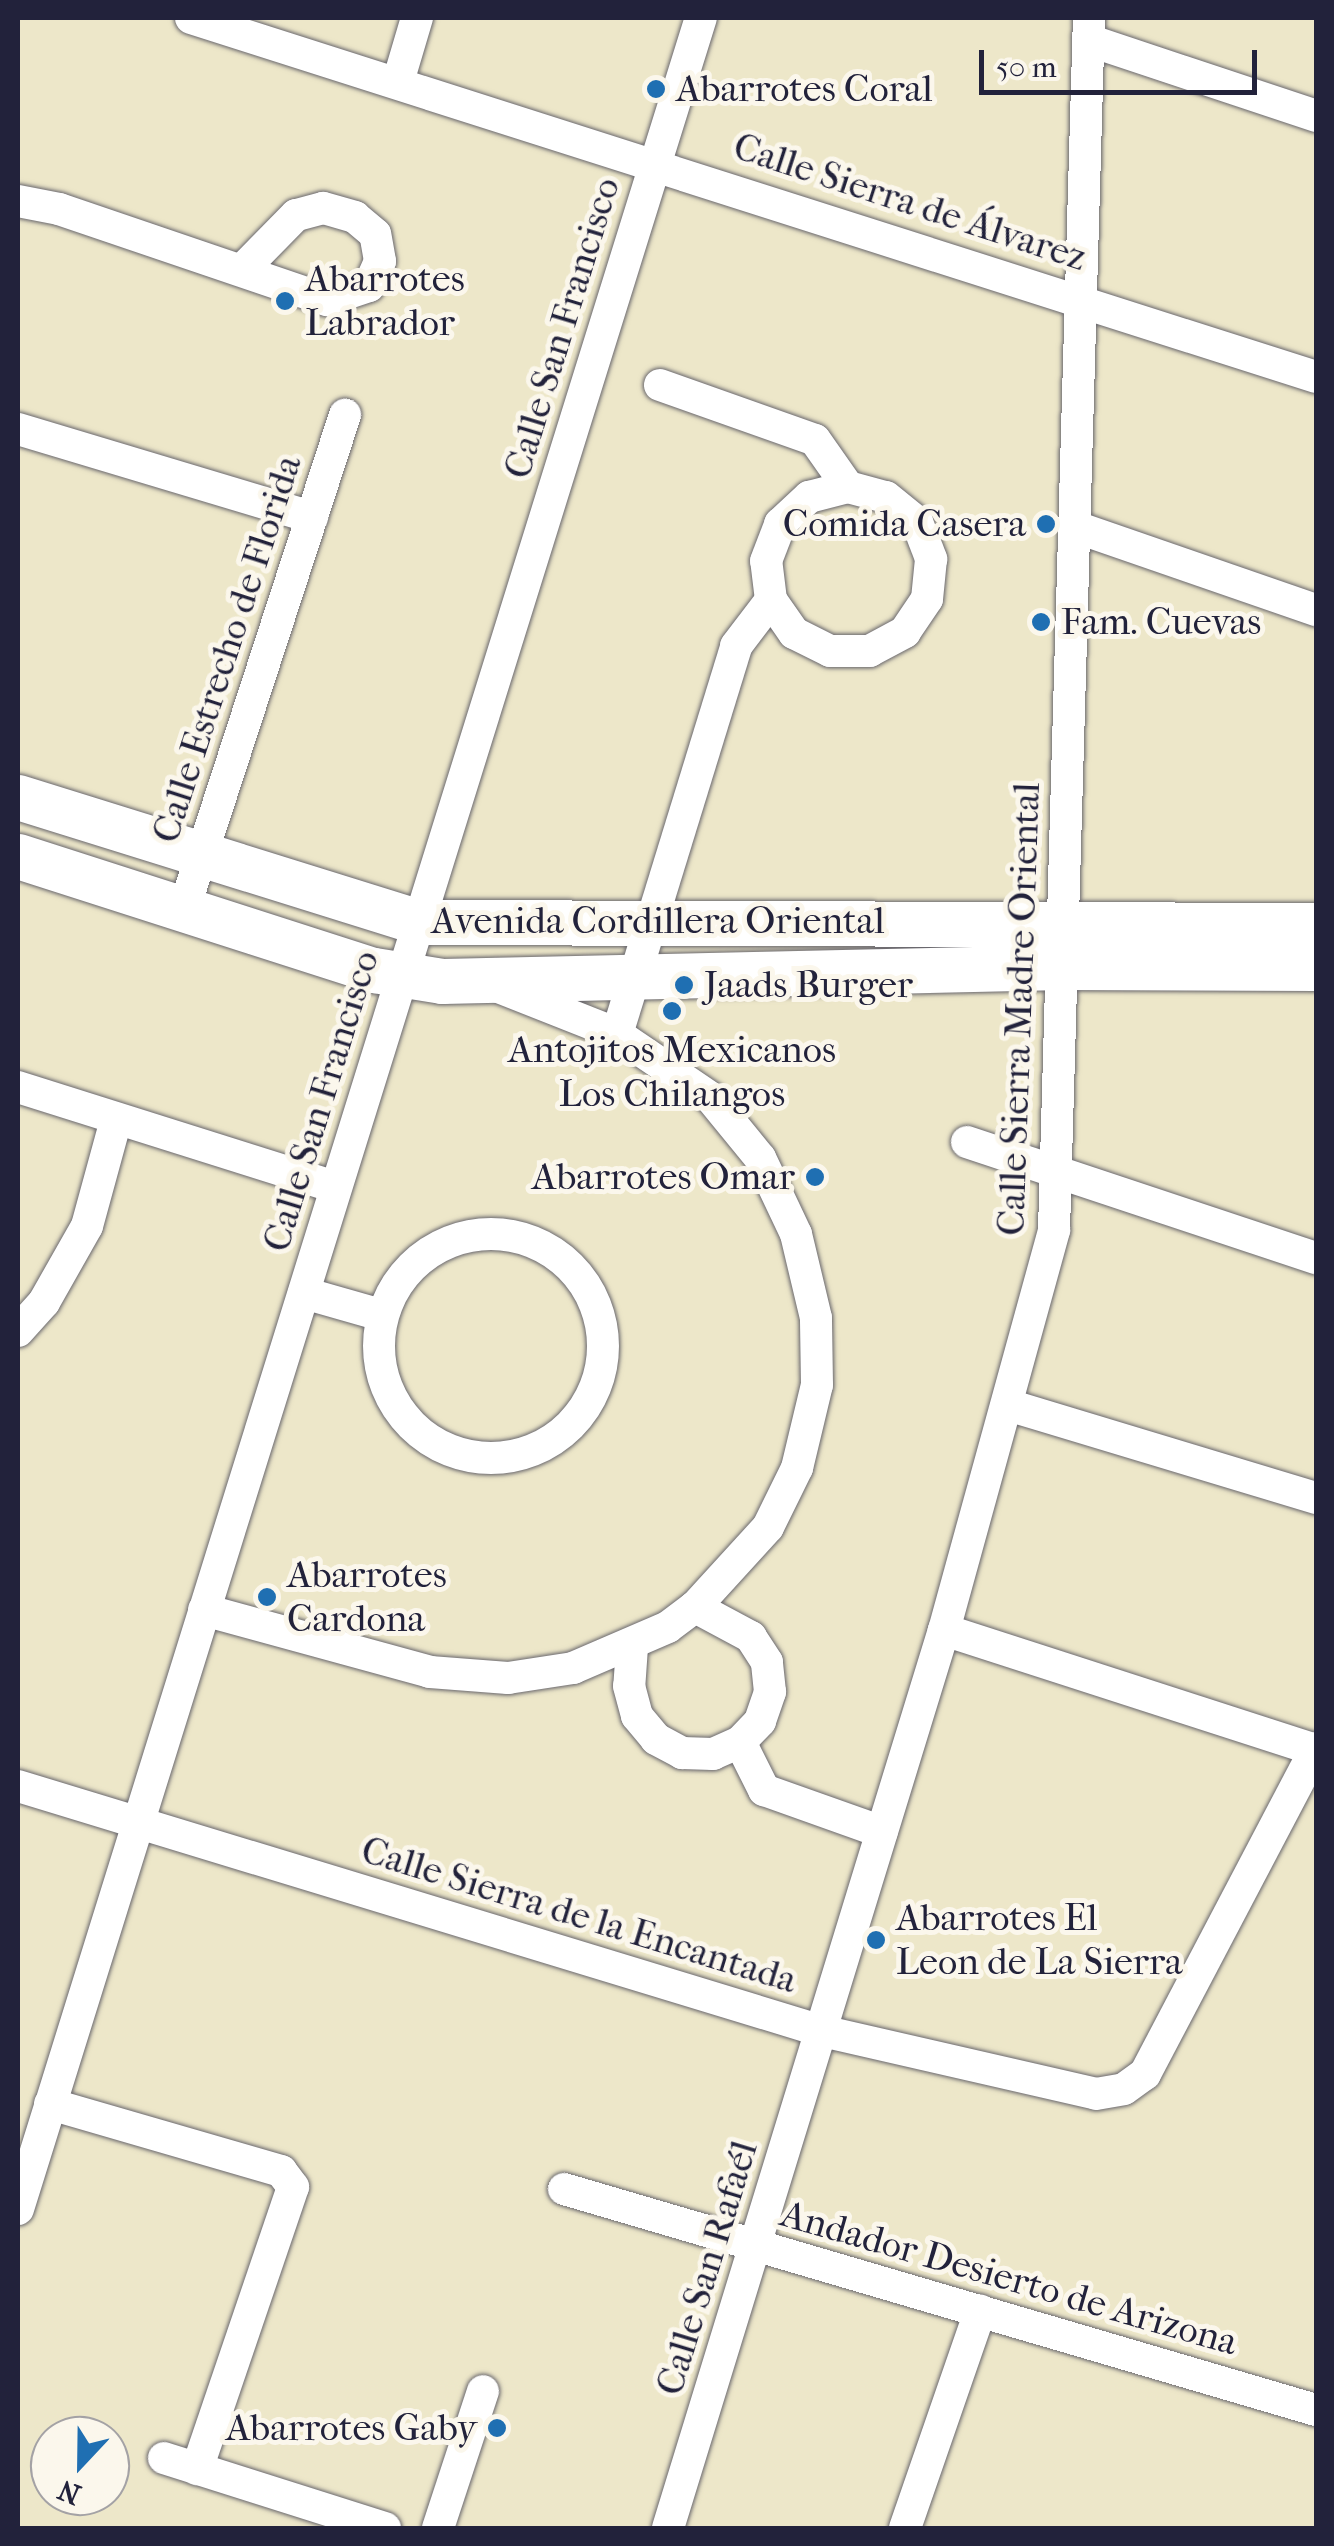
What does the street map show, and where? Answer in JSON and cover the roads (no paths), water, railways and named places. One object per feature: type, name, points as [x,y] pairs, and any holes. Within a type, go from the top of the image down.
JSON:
[{"type":"street","name":"Calle Sierra de Álvarez","points":[[191,18],[656,162],[1316,377]]},
{"type":"street","points":[[398,82],[417,18]]},
{"type":"street","name":"Calle San Francisco","points":[[18,2209],[701,18]]},
{"type":"street","points":[[1088,29],[1316,116]]},
{"type":"street","name":"Calle Sierra Madre Oriental","points":[[822,2031],[944,1630],[1043,1283],[1057,1175],[1088,29]]},
{"type":"street","points":[[18,201],[242,269]]},
{"type":"street","points":[[660,386],[815,440],[848,487]]},
{"type":"street","name":"Calle Estrecho de Florida","points":[[184,909],[345,414]]},
{"type":"street","points":[[18,430],[312,518]]},
{"type":"street","points":[[848,487],[886,497],[917,522],[931,559],[927,599],[905,632],[870,651],[830,652],[794,633],[771,600],[766,561],[780,524],[809,498],[848,487]]},
{"type":"street","points":[[1076,527],[1316,610]]},
{"type":"street","points":[[617,1034],[736,646],[771,600]]},
{"type":"street","name":"Avenida Cordillera Oriental","points":[[18,798],[418,922],[652,918],[1064,922],[1264,930],[1316,925]]},
{"type":"street","name":"Avenida Cordillera Oriental","points":[[18,856],[402,976],[481,980],[1063,966],[1316,968]]},
{"type":"street","points":[[204,1610],[430,1672],[508,1678],[573,1668],[632,1647],[695,1607],[768,1527],[797,1468],[816,1385],[816,1318],[796,1234],[760,1158],[711,1098],[617,1034],[481,980]]},
{"type":"street","points":[[18,1086],[336,1188]]},
{"type":"street","points":[[18,1331],[44,1302],[87,1226],[116,1120]]},
{"type":"street","points":[[967,1142],[1316,1258]]},
{"type":"street","points":[[476,1234],[521,1237],[560,1256],[590,1290],[604,1332],[601,1376],[581,1416],[547,1444],[506,1458],[461,1455],[422,1435],[393,1402],[378,1359],[381,1316],[402,1276],[435,1247],[476,1234]]},
{"type":"street","points":[[304,1293],[381,1316]]},
{"type":"street","points":[[1008,1405],[1316,1498]]},
{"type":"street","points":[[632,1647],[630,1686],[637,1716],[656,1739],[682,1752],[712,1754],[740,1742],[765,1706],[767,1662],[751,1637],[695,1607]]},
{"type":"street","points":[[944,1630],[1316,1749]]},
{"type":"street","points":[[740,1742],[764,1790],[882,1832]]},
{"type":"street","name":"Calle Sierra de la Encantada","points":[[18,1786],[822,2031],[1096,2094],[1124,2089],[1145,2074],[1316,1749]]},
{"type":"street","name":"Calle San Rafaél","points":[[668,2528],[822,2031]]},
{"type":"street","points":[[50,2104],[281,2170],[294,2187],[197,2469]]},
{"type":"street","name":"Andador Desierto de Arizona","points":[[564,2190],[1316,2410]]},
{"type":"street","points":[[905,2528],[980,2311]]},
{"type":"street","points":[[438,2528],[483,2391]]},
{"type":"street","points":[[164,2458],[386,2528]]},
{"type":"place","name":"Abarrotes Coral","points":[[656,89]]},
{"type":"place","name":"Abarrotes Labrador","points":[[285,301]]},
{"type":"place","name":"Comida Casera","points":[[1046,524]]},
{"type":"place","name":"Fam. Cuevas","points":[[1041,622]]},
{"type":"place","name":"Jaads Burger","points":[[684,985]]},
{"type":"place","name":"Antojitos Mexicanos Los Chilangos","points":[[672,1011]]},
{"type":"place","name":"Abarrotes Omar","points":[[815,1177]]},
{"type":"place","name":"Abarrotes Cardona","points":[[267,1597]]},
{"type":"place","name":"Abarrotes El Leon de La Sierra","points":[[876,1940]]},
{"type":"place","name":"Abarrotes Gaby","points":[[497,2428]]}]
